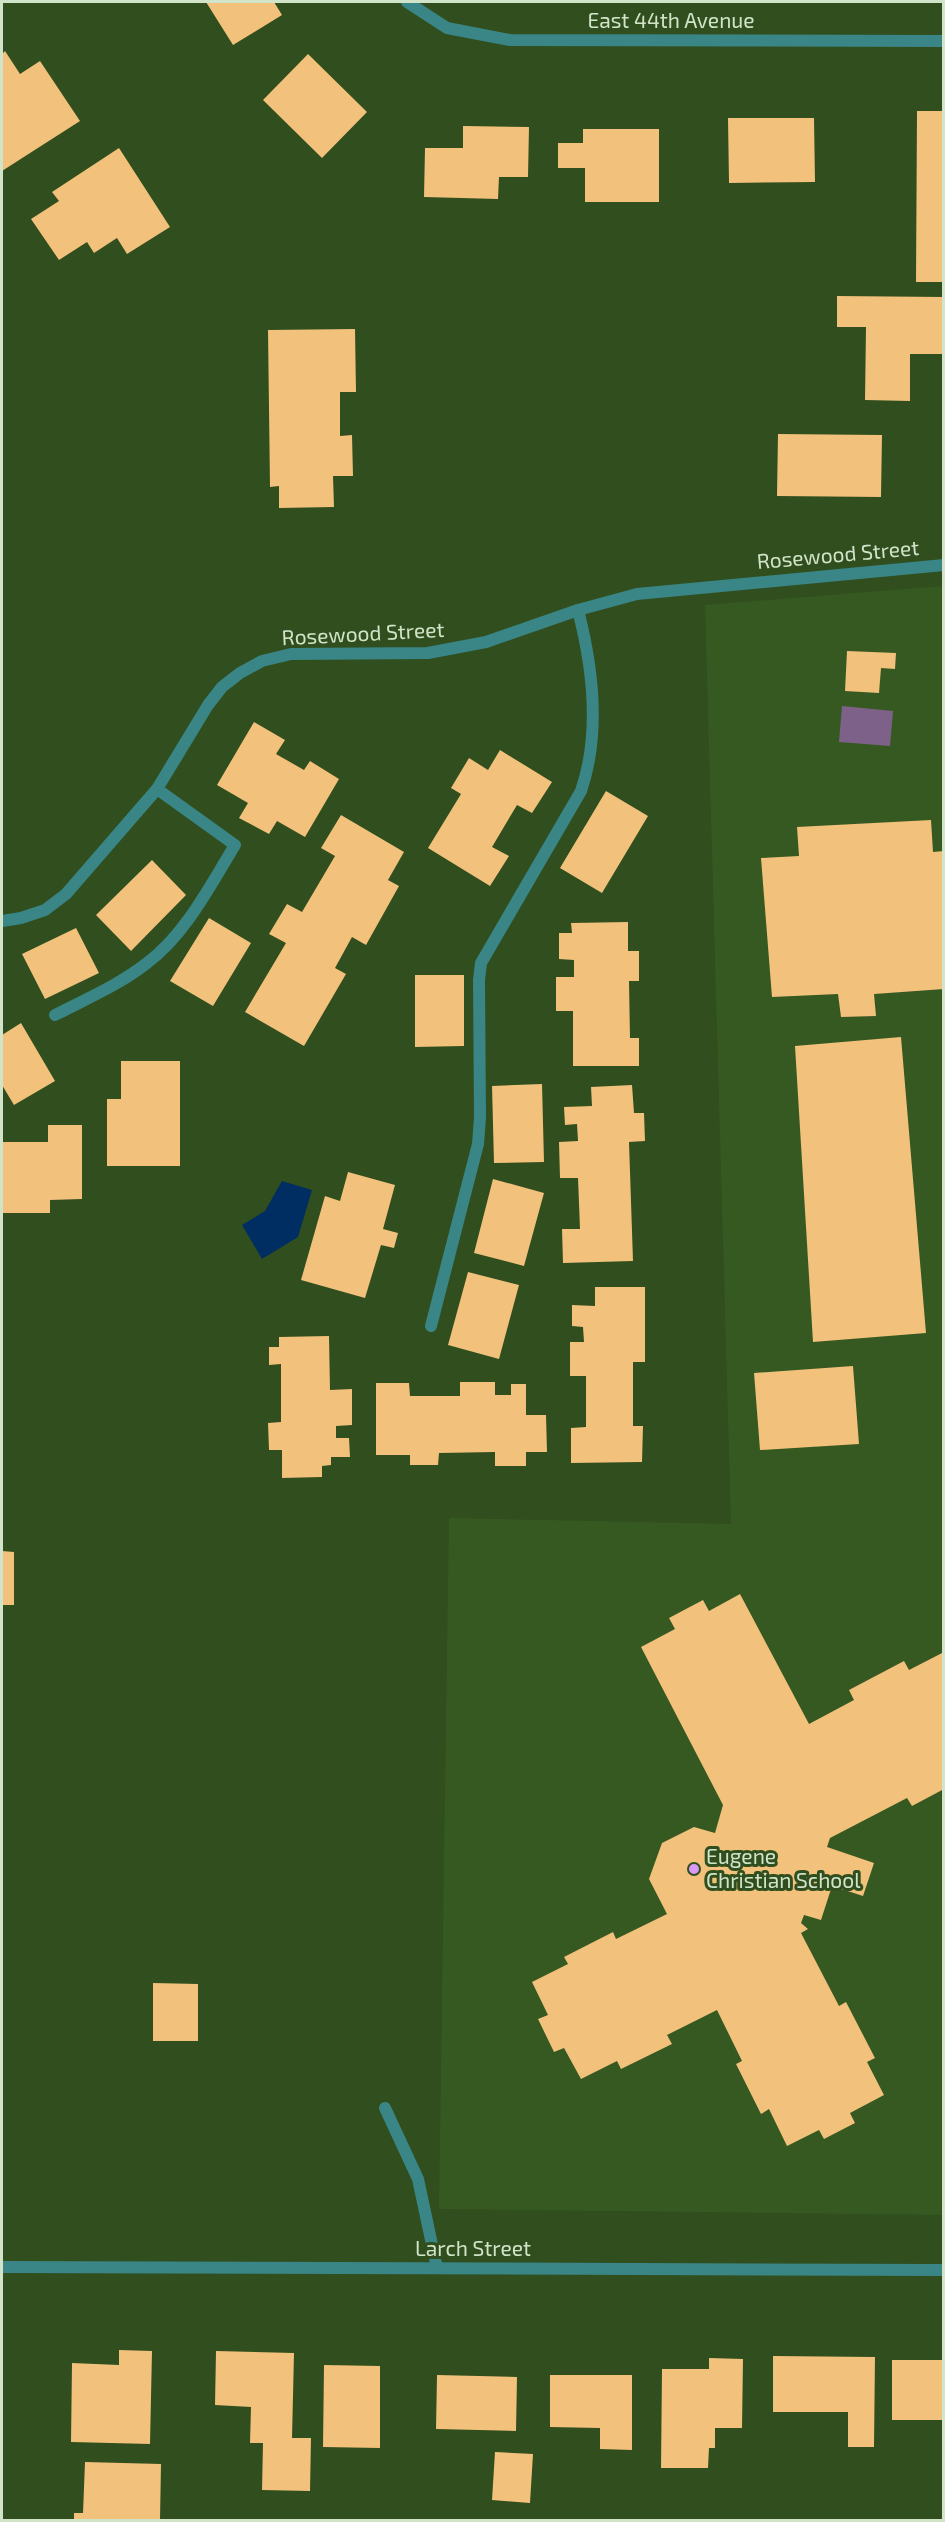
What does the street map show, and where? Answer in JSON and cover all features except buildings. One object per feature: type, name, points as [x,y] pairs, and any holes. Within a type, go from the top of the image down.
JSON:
[{"type":"street","name":"East 44th Avenue","points":[[407,2],[447,28],[510,40],[944,41]]},
{"type":"street","name":"Rosewood Street","points":[[2,921],[21,918],[45,910],[66,894],[157,789],[222,687],[240,673],[262,662],[291,654],[428,653],[461,648],[578,610],[637,594],[944,565]]},
{"type":"street","points":[[431,1326],[478,1144],[481,963],[581,791],[589,767],[592,743],[590,660],[578,610]]},
{"type":"street","points":[[55,1015],[114,985],[148,962],[180,929],[235,845],[157,789]]},
{"type":"street","points":[[386,2108],[418,2179],[437,2268]]},
{"type":"street","name":"Larch Street","points":[[2,2267],[944,2270]]},
{"type":"shaded area","name":"Eugene Christian School","points":[[943,586],[943,2215],[439,2209],[449,1518],[731,1524],[705,605]]},
{"type":"shaded area","points":[[842,706],[893,711],[890,746],[839,742]]},
{"type":"water","points":[[282,1181],[312,1190],[298,1237],[262,1259],[242,1225],[265,1211]]},
{"type":"place","name":"Eugene Christian School","points":[[694,1869]]}]
